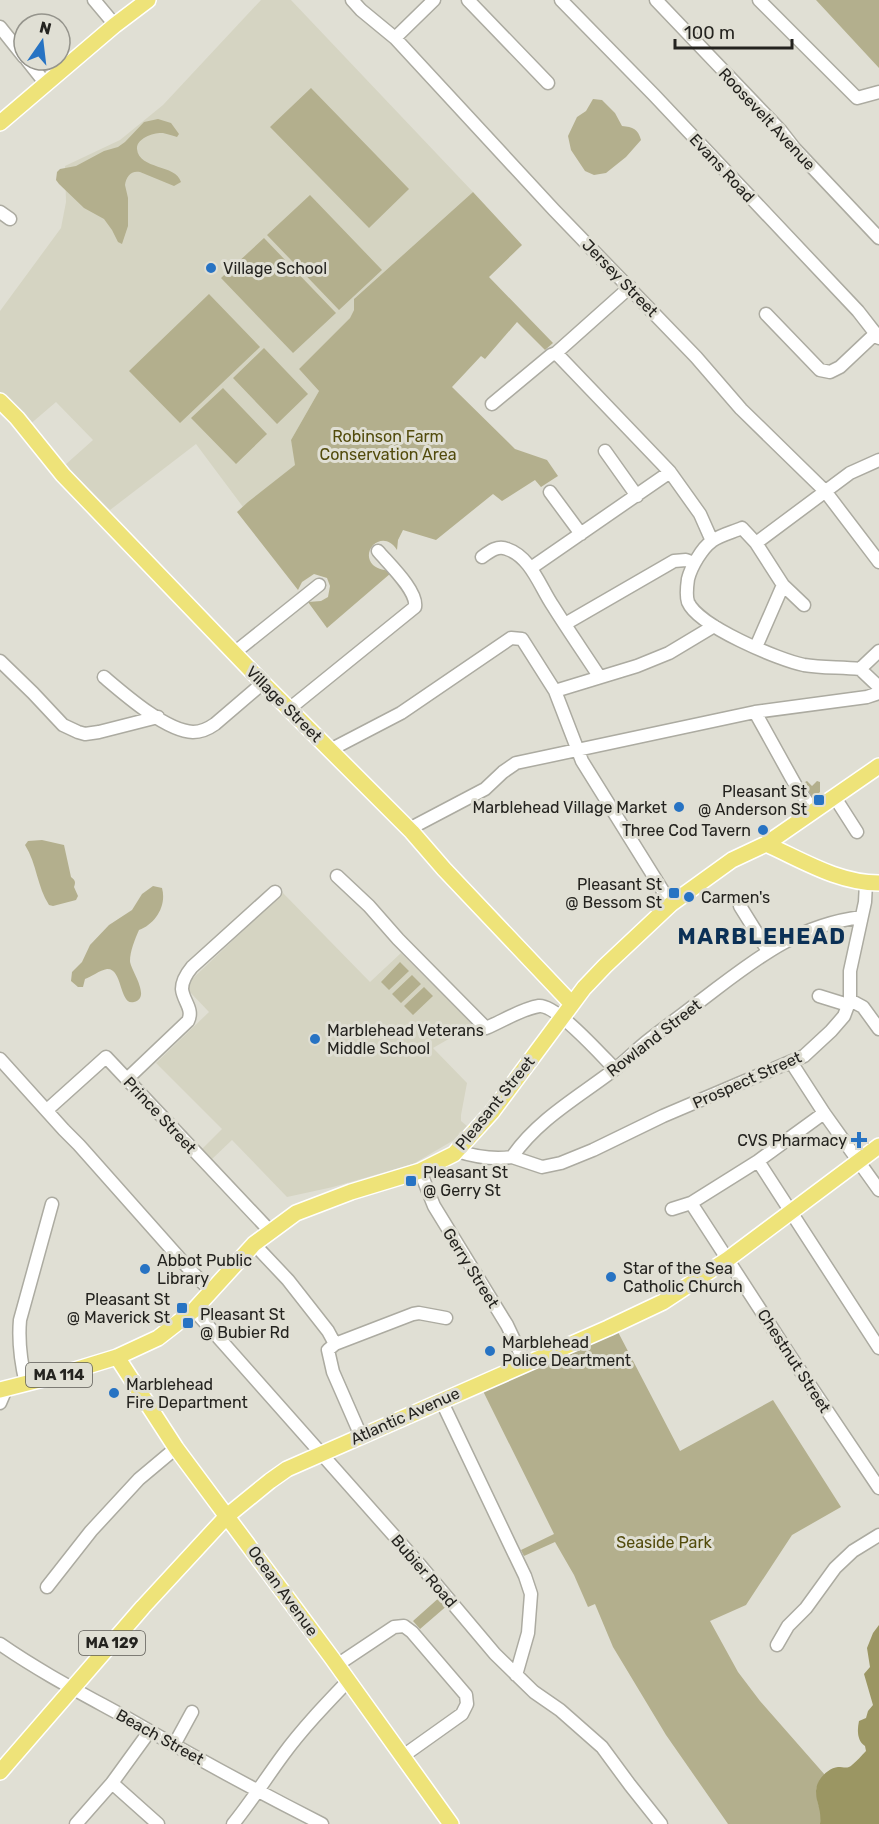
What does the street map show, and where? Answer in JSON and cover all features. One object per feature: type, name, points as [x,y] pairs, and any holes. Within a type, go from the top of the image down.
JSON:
[{"type":"main road","points":[[0,123],[115,25],[148,0]]},
{"type":"main road","name":"Village Street","points":[[0,401],[17,418],[63,475],[262,683],[409,829],[572,1004]]},
{"type":"main road","name":"Pleasant Street","points":[[2,1394],[26,1384],[117,1357],[158,1338],[194,1310],[254,1244],[301,1210],[420,1171],[457,1151],[508,1091],[562,1017],[604,966],[671,904],[732,860],[766,844],[879,766]]},
{"type":"main road","points":[[766,844],[824,871],[872,883]]},
{"type":"main road","name":"Atlantic Avenue","points":[[0,1772],[143,1607],[227,1516],[256,1491],[287,1469],[663,1302],[728,1259],[879,1146]]},
{"type":"main road","name":"Ocean Avenue","points":[[117,1357],[176,1449],[337,1665],[451,1824]]},
{"type":"street","points":[[94,0],[115,25]]},
{"type":"street","name":"Jersey Street","points":[[352,0],[395,38],[554,210],[696,357],[741,409],[825,491],[879,562]]},
{"type":"street","points":[[395,38],[434,0]]},
{"type":"street","points":[[468,0],[548,83]]},
{"type":"street","name":"Evans Road","points":[[561,0],[858,311],[877,335]]},
{"type":"street","name":"Roosevelt Avenue","points":[[656,0],[782,131],[795,149],[879,238]]},
{"type":"street","points":[[759,0],[857,98],[879,92]]},
{"type":"street","points":[[0,27],[12,42]]},
{"type":"street","points":[[36,72],[46,84]]},
{"type":"street","points":[[492,404],[556,353],[630,287]]},
{"type":"street","points":[[766,314],[820,370],[830,372],[840,367],[877,335]]},
{"type":"street","points":[[556,353],[670,472],[700,514],[712,541]]},
{"type":"street","points":[[605,451],[637,496]]},
{"type":"street","points":[[756,543],[850,473],[879,460]]},
{"type":"street","points":[[531,568],[670,472]]},
{"type":"street","points":[[550,492],[581,534]]},
{"type":"street","points":[[804,605],[783,585],[756,543],[742,528],[712,541],[690,571],[687,586],[688,601],[696,614],[714,627],[775,657],[805,665],[860,669],[879,687]]},
{"type":"street","points":[[482,557],[496,548],[505,547],[516,552],[531,568],[552,605],[599,676]]},
{"type":"street","points":[[289,709],[415,607],[416,599],[411,590],[378,551]]},
{"type":"street","points":[[565,624],[674,561],[686,560],[694,563]]},
{"type":"street","points":[[234,653],[319,585]]},
{"type":"street","points":[[756,647],[783,585]]},
{"type":"street","points":[[555,691],[637,666],[669,653],[714,627]]},
{"type":"street","points":[[333,754],[401,713],[511,638],[518,638],[524,642],[555,691],[582,761],[671,904]]},
{"type":"street","points":[[860,669],[879,651]]},
{"type":"street","points":[[3,669],[33,693],[63,725],[78,732],[92,734],[158,717]]},
{"type":"street","points":[[104,677],[133,701],[158,717],[188,731],[196,732],[215,724],[262,683]]},
{"type":"street","points":[[409,829],[485,789],[516,763],[755,712],[867,697],[879,693]]},
{"type":"street","points":[[755,712],[796,786],[813,810]]},
{"type":"street","points":[[834,796],[857,832]]},
{"type":"street","points":[[337,876],[369,906],[398,939],[486,1028],[539,1006],[546,1006],[562,1017],[615,1069]]},
{"type":"street","points":[[849,1002],[850,971],[861,917],[872,883]]},
{"type":"street","points":[[127,1079],[191,1016],[182,987],[192,967],[275,892]]},
{"type":"street","points":[[740,906],[768,951]]},
{"type":"street","name":"Rowland Street","points":[[512,1157],[538,1126],[615,1069],[745,966],[791,938],[844,920],[861,917]]},
{"type":"street","points":[[819,996],[863,1007],[879,1029]]},
{"type":"street","name":"Prospect Street","points":[[512,1157],[542,1167],[561,1163],[663,1116],[791,1062],[804,1056],[831,1031],[844,1016],[849,1002]]},
{"type":"street","name":"Prince Street","points":[[46,1110],[106,1057],[270,1231]]},
{"type":"street","points":[[0,1059],[190,1270],[211,1290]]},
{"type":"street","points":[[791,1062],[879,1190]]},
{"type":"street","points":[[672,1209],[691,1203],[758,1161],[824,1113]]},
{"type":"street","points":[[457,1151],[471,1156],[495,1159],[512,1157]]},
{"type":"street","points":[[758,1161],[879,1348]]},
{"type":"street","name":"Gerry Street","points":[[420,1171],[438,1213],[507,1325],[525,1363]]},
{"type":"street","name":"Chestnut Street","points":[[691,1203],[879,1488]]},
{"type":"street","points":[[26,1384],[21,1364],[20,1320],[52,1204]]},
{"type":"street","points":[[254,1244],[288,1280],[328,1331],[335,1344]]},
{"type":"street","name":"Bubier Road","points":[[194,1310],[431,1578],[495,1654],[534,1692],[560,1710],[602,1747],[661,1824]]},
{"type":"street","points":[[361,1436],[333,1372],[327,1350],[335,1344],[413,1314],[446,1318]]},
{"type":"street","points":[[441,1400],[531,1594],[528,1633],[516,1675]]},
{"type":"street","points":[[47,1587],[91,1531],[139,1479],[176,1449]]},
{"type":"street","points":[[777,1645],[788,1626],[806,1608],[835,1568],[853,1551],[879,1535]]},
{"type":"street","points":[[337,1665],[394,1628],[404,1626],[412,1632],[466,1695],[467,1704],[462,1714],[403,1756]]},
{"type":"street","name":"Beach Street","points":[[0,1644],[72,1690],[322,1824]]},
{"type":"street","points":[[233,1824],[259,1792],[298,1736],[348,1682]]},
{"type":"street","points":[[174,1745],[192,1712]]},
{"type":"street","points":[[76,1824],[112,1784],[149,1732]]},
{"type":"street","points":[[112,1784],[158,1824]]},
{"type":"shaded area","name":"Village School","points":[[261,0],[291,0],[473,192],[354,299],[354,310],[350,318],[299,369],[319,391],[291,440],[296,465],[243,507],[196,444],[110,510],[65,465],[93,440],[56,402],[28,426],[0,393],[0,311],[61,228],[66,202],[65,166],[120,140],[163,105]]},
{"type":"shaded area","name":"Marblehead Veterans Middle School","points":[[283,893],[370,982],[401,953],[473,1025],[433,1048],[467,1083],[461,1121],[467,1126],[454,1140],[413,1164],[333,1187],[287,1197],[232,1140],[211,1160],[201,1150],[222,1129],[156,1063],[209,1012],[188,990],[190,981]]},
{"type":"shaded area","points":[[879,1625],[879,1824],[820,1824],[816,1791],[820,1779],[834,1768],[850,1766],[866,1751],[859,1738],[858,1728],[859,1721],[866,1718],[873,1705],[864,1674],[870,1667],[867,1648]]},
{"type":"green space","points":[[816,0],[879,0],[879,68]]},
{"type":"green space","points":[[311,88],[409,189],[369,228],[270,127]]},
{"type":"green space","points":[[593,99],[602,100],[615,113],[622,126],[635,129],[641,140],[626,157],[606,173],[594,175],[585,171],[571,150],[568,136],[577,117],[586,111]]},
{"type":"green space","points":[[158,119],[171,123],[179,134],[177,137],[163,133],[147,137],[138,145],[139,156],[150,164],[172,172],[181,182],[174,186],[140,172],[130,175],[125,185],[128,198],[128,226],[122,244],[118,242],[104,219],[84,208],[59,184],[56,180],[57,172],[118,147],[144,122]]},
{"type":"green space","name":"Robinson Farm Conservation Area","points":[[473,192],[522,245],[489,277],[553,343],[545,350],[517,322],[485,359],[481,356],[452,387],[515,449],[547,460],[558,476],[541,487],[535,480],[502,501],[493,494],[436,540],[403,530],[398,540],[397,550],[386,541],[375,544],[369,553],[369,559],[375,567],[391,573],[327,628],[308,602],[321,601],[328,597],[330,586],[327,578],[314,574],[302,582],[298,590],[237,512],[295,465],[291,440],[319,391],[299,369],[350,318],[354,310],[354,299]]},
{"type":"green space","points":[[310,195],[382,270],[339,310],[267,235]]},
{"type":"green space","points":[[264,238],[336,313],[293,353],[221,278]]},
{"type":"green space","points":[[209,294],[260,347],[180,423],[129,371]]},
{"type":"green space","points":[[264,348],[308,394],[277,424],[233,378]]},
{"type":"green space","points":[[223,388],[267,434],[236,464],[191,418]]},
{"type":"green space","points":[[807,781],[812,786],[817,781],[820,782],[820,792],[813,798],[803,783]]},
{"type":"green space","points":[[42,840],[64,845],[71,877],[75,881],[74,887],[78,896],[76,900],[53,906],[49,905],[45,898],[25,845],[28,841]]},
{"type":"green space","points":[[153,886],[162,888],[161,908],[155,919],[139,930],[130,957],[141,989],[139,999],[129,1002],[116,974],[107,969],[85,979],[83,987],[78,987],[71,981],[72,972],[82,962],[90,945],[109,925],[132,910],[142,894]]},
{"type":"green space","points":[[400,962],[409,971],[389,990],[381,982]]},
{"type":"green space","points":[[412,975],[421,984],[401,1003],[392,994]]},
{"type":"green space","points":[[424,987],[433,996],[413,1015],[404,1006]]},
{"type":"green space","name":"Seaside Park","points":[[618,1332],[680,1451],[773,1400],[841,1507],[792,1535],[746,1605],[710,1621],[738,1672],[760,1701],[825,1775],[816,1789],[822,1813],[820,1824],[728,1824],[666,1735],[613,1647],[595,1604],[588,1607],[574,1575],[555,1542],[524,1556],[521,1550],[554,1534],[483,1391]]},
{"type":"green space","points":[[441,1596],[449,1604],[420,1629],[413,1621]]},
{"type":"place","name":"Village School","points":[[211,268]]},
{"type":"place","name":"Pleasant St @ Anderson St","points":[[819,800]]},
{"type":"place","name":"Marblehead Village Market","points":[[679,807]]},
{"type":"place","name":"Three Cod Tavern","points":[[763,830]]},
{"type":"place","name":"Pleasant St @ Bessom St","points":[[674,893]]},
{"type":"place","name":"Carmen's","points":[[689,897]]},
{"type":"place","name":"Marblehead Veterans Middle School","points":[[315,1039]]},
{"type":"place","name":"CVS Pharmacy","points":[[859,1140]]},
{"type":"place","name":"Pleasant St @ Gerry St","points":[[411,1181]]},
{"type":"place","name":"Abbot Public Library","points":[[145,1269]]},
{"type":"place","name":"Star of the Sea Catholic Church","points":[[611,1277]]},
{"type":"place","name":"Pleasant St @ Maverick St","points":[[182,1308]]},
{"type":"place","name":"Pleasant St @ Bubier Rd","points":[[188,1323]]},
{"type":"place","name":"Marblehead Police Deartment","points":[[490,1351]]},
{"type":"place","name":"Marblehead Fire Department","points":[[114,1393]]},
{"type":"district","name":"MARBLEHEAD","points":[[762,936]]}]
